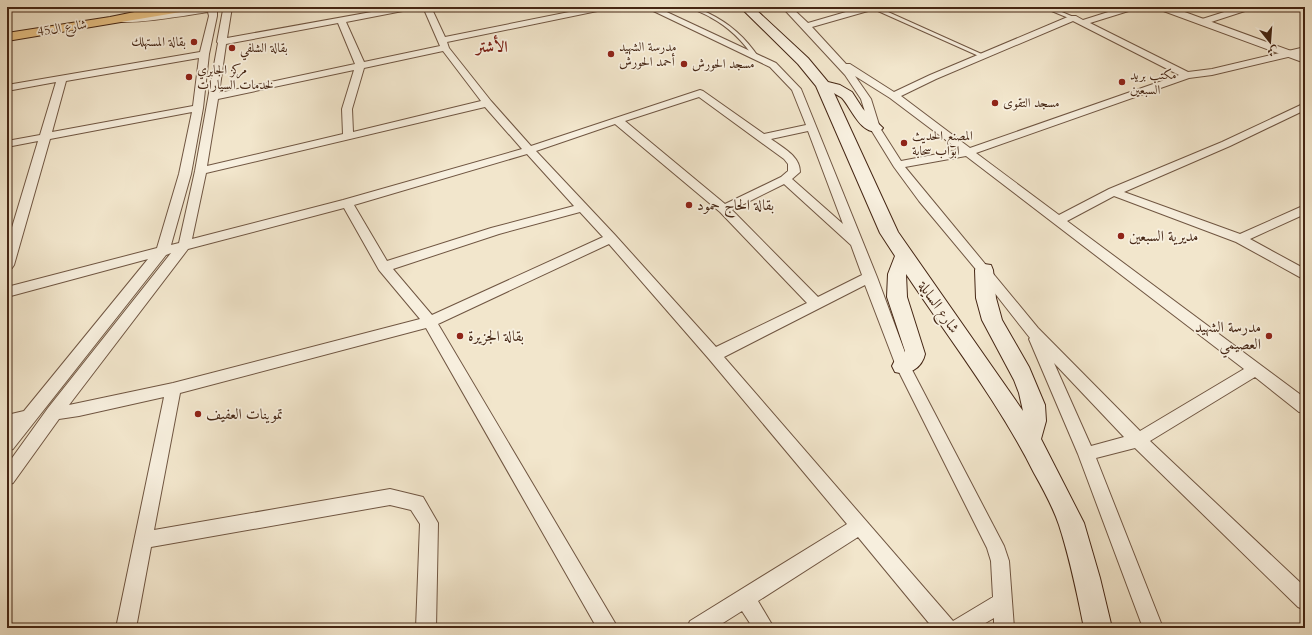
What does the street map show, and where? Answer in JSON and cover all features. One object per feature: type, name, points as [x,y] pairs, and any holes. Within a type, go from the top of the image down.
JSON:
[{"type":"main road","name":"شارع ال45","points":[[7,24],[129,7]]},
{"type":"main road","name":"شارع ال45","points":[[7,37],[187,7]]},
{"type":"main road","name":"شارع السايلة","points":[[746,7],[803,61],[823,85],[886,226],[904,257],[991,381],[1029,439],[1071,523],[1087,578],[1098,628]]},
{"type":"main road","points":[[823,85],[835,88],[847,95],[858,112],[876,128]]},
{"type":"main road","points":[[903,366],[915,358],[915,351],[897,297],[897,274],[904,257]]},
{"type":"main road","points":[[984,270],[988,308],[1029,389],[1034,402],[1035,415],[1029,439]]},
{"type":"street","points":[[7,478],[54,413],[185,244],[201,171],[221,42],[228,7]]},
{"type":"street","points":[[221,42],[413,7]]},
{"type":"street","points":[[427,7],[444,44],[487,103],[611,238],[714,355],[946,628]]},
{"type":"street","points":[[212,97],[360,65],[444,44],[608,7]]},
{"type":"street","points":[[649,7],[772,65],[796,89],[858,245],[903,366],[990,533],[1000,561],[1004,628]]},
{"type":"street","points":[[786,7],[806,26],[849,73],[866,99],[876,128],[885,146],[898,165],[923,198],[984,270],[1033,332],[1138,440],[1305,600]]},
{"type":"street","points":[[806,26],[872,7],[983,56]]},
{"type":"street","points":[[1046,7],[1073,18],[1187,75]]},
{"type":"street","points":[[1082,23],[1132,7]]},
{"type":"street","points":[[1162,7],[1305,60]]},
{"type":"street","points":[[1202,22],[1248,7]]},
{"type":"street","points":[[110,21],[148,18],[218,8]]},
{"type":"street","points":[[7,444],[163,250],[185,174],[198,108],[204,54],[213,16],[218,8]]},
{"type":"street","points":[[894,96],[1073,18]]},
{"type":"street","points":[[341,20],[360,65],[347,109],[348,136]]},
{"type":"street","points":[[898,165],[968,152],[1187,75],[1212,72],[1305,50]]},
{"type":"street","points":[[7,88],[204,54]]},
{"type":"street","points":[[838,61],[894,96],[1305,407]]},
{"type":"street","points":[[7,265],[62,79]]},
{"type":"street","points":[[7,292],[185,244],[347,203],[529,150],[700,93],[788,157],[794,164],[794,172],[785,179],[724,209]]},
{"type":"street","points":[[201,171],[487,103]]},
{"type":"street","points":[[1059,220],[1113,192],[1226,144],[1305,106]]},
{"type":"street","points":[[7,144],[198,108]]},
{"type":"street","points":[[617,120],[724,209],[816,304]]},
{"type":"street","points":[[762,138],[812,127]]},
{"type":"street","points":[[785,179],[858,245]]},
{"type":"street","points":[[1113,192],[1240,239],[1305,275]]},
{"type":"street","points":[[347,203],[384,267],[430,322],[608,628]]},
{"type":"street","points":[[384,267],[495,231],[583,207]]},
{"type":"street","points":[[1240,239],[1304,210]]},
{"type":"street","points":[[54,413],[79,410],[173,389],[430,322],[611,238]]},
{"type":"street","points":[[714,355],[870,277]]},
{"type":"street","points":[[1033,332],[1086,454],[1153,628]]},
{"type":"street","points":[[1086,454],[1138,440],[1255,370]]},
{"type":"street","points":[[126,628],[145,540],[173,389]]},
{"type":"street","points":[[7,422],[29,416]]},
{"type":"street","points":[[145,540],[390,497],[417,503],[429,523],[426,628]]},
{"type":"street","points":[[697,628],[860,526]]},
{"type":"street","points":[[745,599],[764,628]]},
{"type":"street","points":[[959,628],[1002,602]]},
{"type":"lane","points":[[692,7],[718,18],[731,28],[752,49],[757,58]]},
{"type":"place","name":"بقالة المستهلك","points":[[194,42]]},
{"type":"place","name":"بقالة الشلفي","points":[[232,48]]},
{"type":"place","name":"مدرسة الشهيد أحمد الحورش","points":[[611,54]]},
{"type":"place","name":"مسجد الحورش","points":[[684,64]]},
{"type":"place","name":"مركز الجابري لخدمات السيارات","points":[[189,77]]},
{"type":"place","name":"مكتب بريد السبعين","points":[[1122,82]]},
{"type":"place","name":"مسجد التقوى","points":[[995,103]]},
{"type":"place","name":"المصنع الحديث ابواب سحابة","points":[[904,143]]},
{"type":"place","name":"بقالة الحاج حمود","points":[[689,205]]},
{"type":"place","name":"مديرية السبعين","points":[[1121,236]]},
{"type":"place","name":"بقالة الجزيرة","points":[[460,336]]},
{"type":"place","name":"مدرسة الشهيد العصيمي","points":[[1269,336]]},
{"type":"place","name":"تموينات العفيف","points":[[198,414]]},
{"type":"district","name":"الأشتر","points":[[492,47]]}]
